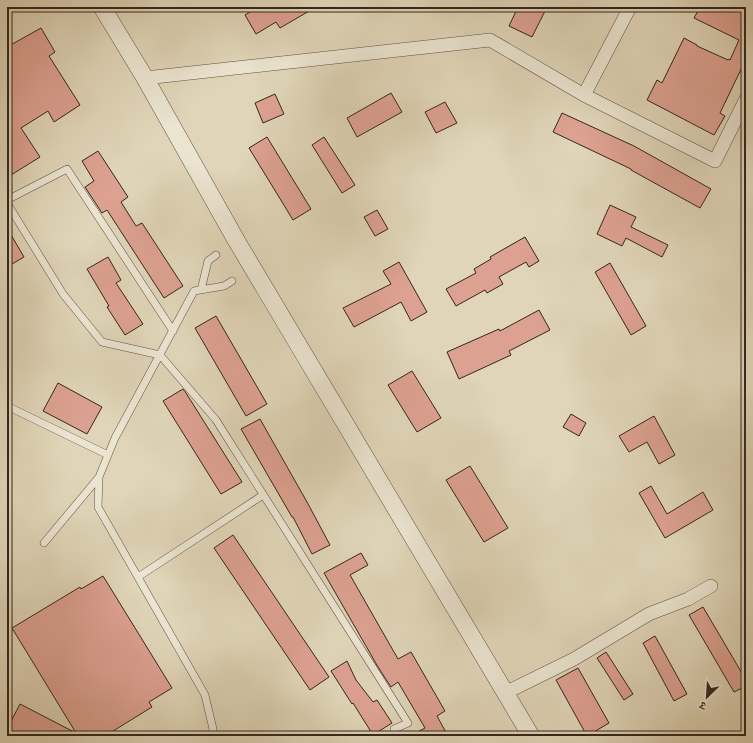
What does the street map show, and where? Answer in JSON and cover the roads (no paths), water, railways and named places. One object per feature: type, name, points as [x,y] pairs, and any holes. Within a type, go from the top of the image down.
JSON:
[{"type":"street","points":[[102,7],[145,78],[236,240],[531,736]]},
{"type":"street","points":[[584,95],[630,7]]},
{"type":"street","points":[[145,78],[490,40],[584,95],[714,161],[746,99]]},
{"type":"street","points":[[505,693],[574,659],[649,614],[688,599],[711,586]]},
{"type":"lane","points":[[173,331],[67,168],[7,202],[63,294],[102,342],[160,355],[216,420],[408,723],[394,729],[394,736]]},
{"type":"lane","points":[[201,290],[208,261],[216,255]]},
{"type":"lane","points":[[44,542],[99,477],[115,438],[194,291],[224,286],[232,282]]},
{"type":"lane","points":[[7,406],[108,455]]},
{"type":"lane","points":[[99,477],[98,507],[205,695],[213,729],[212,736]]},
{"type":"lane","points":[[138,578],[263,495]]}]
